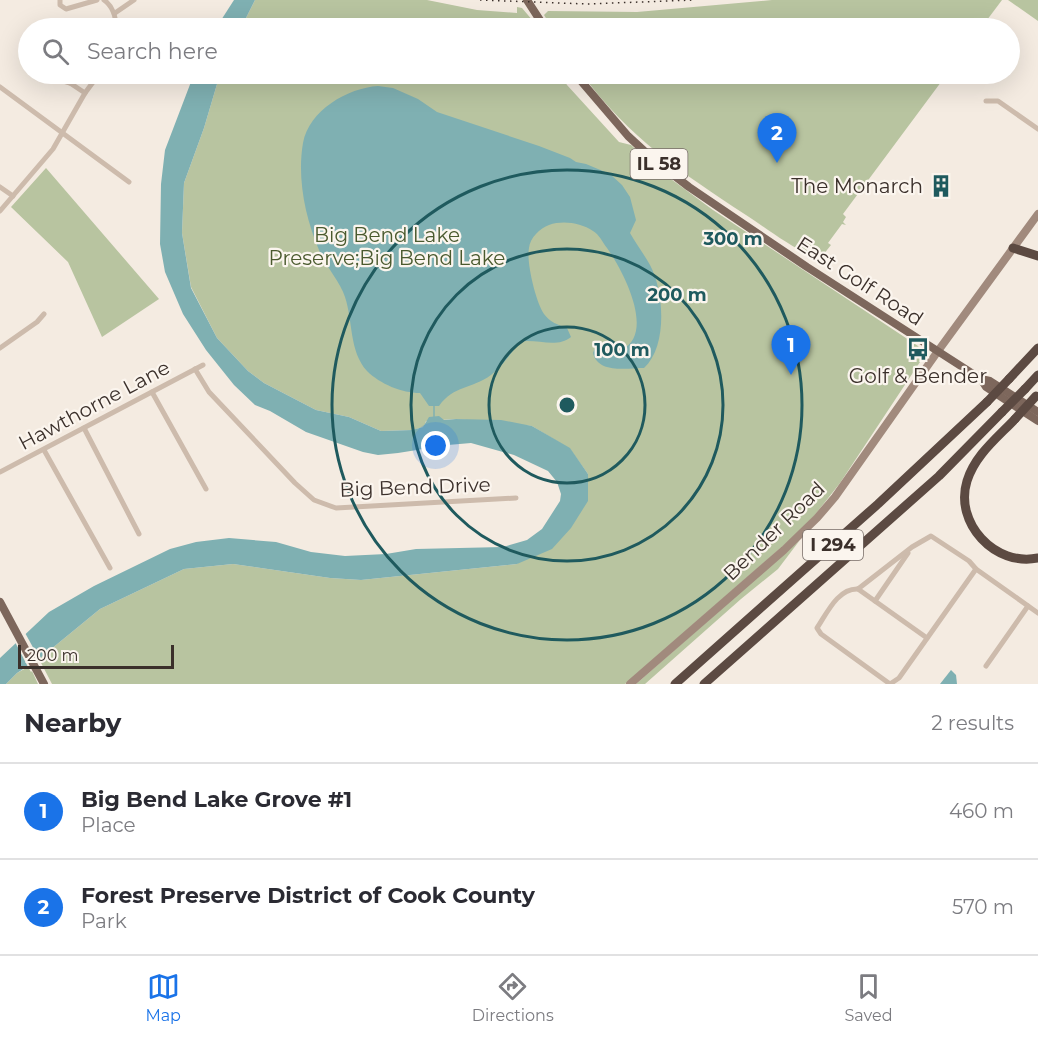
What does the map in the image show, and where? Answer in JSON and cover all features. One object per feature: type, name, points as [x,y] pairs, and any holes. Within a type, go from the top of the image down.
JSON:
[{"type":"highway","points":[[1013,248],[1038,256]]},
{"type":"highway","name":"I 294","points":[[675,684],[878,504],[987,402],[1038,348]]},
{"type":"highway","name":"I 294","points":[[704,684],[939,476],[1038,375]]},
{"type":"highway","points":[[1037,396],[983,452],[973,466],[966,483],[964,497],[972,526],[989,547],[1003,555],[1015,558],[1038,558]]},
{"type":"main road","points":[[527,0],[539,18]]},
{"type":"main road","name":"East Golf Road","points":[[584,84],[628,136],[689,187],[807,267],[938,351]]},
{"type":"main road","name":"IL 58","points":[[938,351],[1038,412]]},
{"type":"main road","name":"IL 58","points":[[981,379],[986,387],[1038,421]]},
{"type":"main road","points":[[0,602],[3,614],[18,634],[44,684]]},
{"type":"street","points":[[60,0],[60,5],[66,9],[97,0]]},
{"type":"street","points":[[104,0],[110,4],[115,18]]},
{"type":"street","points":[[115,13],[134,0]]},
{"type":"street","points":[[72,84],[85,93]]},
{"type":"street","points":[[0,211],[53,149],[61,132],[92,84]]},
{"type":"street","points":[[0,87],[129,182]]},
{"type":"street","points":[[986,101],[998,101],[1038,129]]},
{"type":"street","points":[[0,187],[13,196]]},
{"type":"street","name":"Bender Road","points":[[630,684],[781,553],[817,518],[835,497],[1038,214]]},
{"type":"street","points":[[0,348],[37,322],[44,314]]},
{"type":"street","name":"Hawthorne Lane","points":[[0,472],[203,365]]},
{"type":"street","name":"Big Bend Drive","points":[[195,369],[209,392],[314,500],[336,508],[516,498]]},
{"type":"street","points":[[152,392],[206,489]]},
{"type":"street","points":[[84,428],[139,534]]},
{"type":"street","points":[[44,450],[110,568]]},
{"type":"street","points":[[858,589],[912,547],[931,536],[969,561],[976,569],[1038,613]]},
{"type":"street","points":[[875,601],[912,547]]},
{"type":"street","points":[[927,638],[858,589],[851,589],[836,600],[817,628],[821,634],[890,684],[899,678],[976,569]]},
{"type":"street","points":[[986,666],[1028,606]]},
{"type":"green space","points":[[255,0],[427,0],[477,10],[517,13],[517,7],[522,8],[530,18],[246,18]]},
{"type":"green space","points":[[772,0],[1002,0],[988,18],[546,18],[544,15],[548,11],[637,12]]},
{"type":"green space","points":[[1008,0],[1038,0],[1038,21]]},
{"type":"green space","name":"Big Bend Lake Preserve;Big Bend Lake","points":[[217,84],[566,84],[619,142],[631,145],[656,168],[713,210],[918,346],[922,359],[840,483],[814,516],[791,539],[625,684],[52,684],[39,659],[100,609],[184,569],[233,564],[330,578],[361,580],[517,564],[588,474],[570,449],[532,426],[456,419],[426,421],[424,427],[412,430],[381,431],[349,417],[316,410],[264,383],[248,371],[217,338],[191,287],[182,233],[184,183]]},
{"type":"green space","points":[[590,84],[940,84],[843,214],[846,217],[843,222],[846,225],[842,224],[828,243],[831,245],[823,255],[813,251],[811,253],[817,258],[780,238],[678,169],[637,135]]},
{"type":"green space","points":[[46,168],[159,299],[102,337],[68,262],[11,207]]},
{"type":"green space","points":[[800,540],[778,569],[645,684],[636,684]]},
{"type":"green space","points":[[28,667],[38,684],[6,684],[17,673]]},
{"type":"water","points":[[234,0],[255,0],[246,18],[222,18]]},
{"type":"water","points":[[190,84],[217,84],[184,183],[182,233],[191,288],[217,338],[248,371],[264,383],[316,410],[349,417],[381,431],[412,430],[423,427],[429,417],[439,416],[444,420],[501,420],[532,426],[570,448],[588,474],[588,501],[571,528],[552,549],[517,564],[361,580],[330,578],[233,564],[184,569],[100,609],[6,684],[0,684],[0,658],[49,612],[94,586],[170,549],[196,542],[229,538],[276,542],[311,552],[345,556],[386,554],[416,549],[503,547],[527,540],[542,529],[560,501],[561,494],[557,482],[548,471],[514,455],[471,443],[378,455],[306,432],[255,405],[234,385],[206,350],[183,314],[165,272],[160,244],[161,184],[165,150]]},
{"type":"water","points":[[378,86],[393,88],[418,99],[437,112],[586,164],[610,174],[622,185],[630,197],[636,220],[630,233],[655,276],[661,303],[657,346],[652,358],[644,368],[607,367],[596,360],[593,353],[595,348],[611,352],[618,351],[631,342],[636,330],[633,301],[621,271],[595,232],[572,223],[554,223],[546,226],[533,237],[528,254],[529,263],[532,282],[541,309],[552,321],[567,328],[571,337],[553,343],[519,342],[503,364],[491,375],[451,394],[439,406],[429,406],[420,393],[392,387],[367,371],[354,345],[348,306],[343,291],[322,256],[310,224],[302,184],[301,156],[307,131],[321,111],[354,91]]},
{"type":"water","points":[[951,670],[956,675],[957,684],[940,684]]},
{"type":"pier","points":[[24,631],[41,662],[29,669],[14,640]]},
{"type":"waterway","points":[[434,406],[434,417]]},
{"type":"railway","points":[[480,0],[587,4],[694,0]]},
{"type":"place","name":"Forest Preserve District of Cook County","points":[[777,163]]},
{"type":"place","name":"The Monarch","points":[[941,186]]},
{"type":"place","name":"Golf & Bender","points":[[918,349]]},
{"type":"place","name":"Big Bend Lake Grove #1","points":[[791,375]]}]
